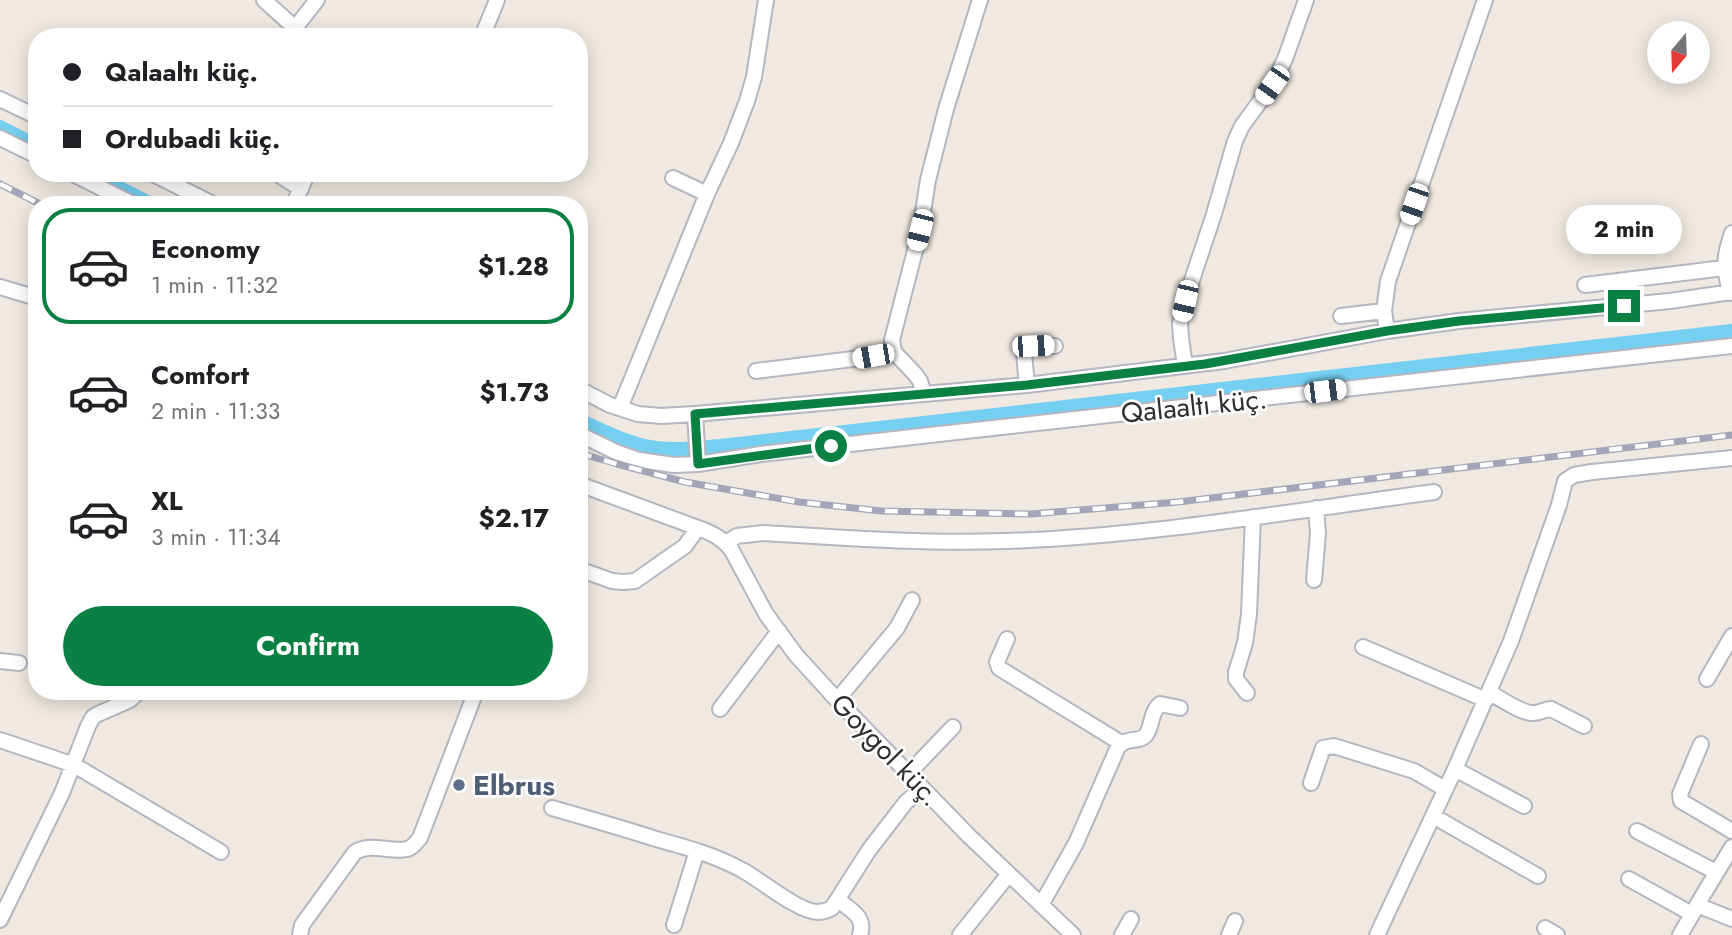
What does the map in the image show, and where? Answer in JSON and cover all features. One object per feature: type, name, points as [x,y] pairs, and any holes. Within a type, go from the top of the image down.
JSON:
[{"type":"street","points":[[264,0],[295,28]]},
{"type":"street","points":[[301,28],[317,0]]},
{"type":"street","points":[[486,28],[497,0]]},
{"type":"street","points":[[620,408],[747,101],[754,77],[766,0]]},
{"type":"street","points":[[924,394],[915,374],[894,352],[892,340],[920,230],[928,180],[946,109],[979,0]]},
{"type":"street","points":[[1185,366],[1180,323],[1235,141],[1242,126],[1272,85],[1285,59],[1306,0]]},
{"type":"street","points":[[1387,331],[1384,311],[1388,281],[1485,0]]},
{"type":"street","points":[[0,99],[28,113]]},
{"type":"street","points":[[0,138],[28,152]]},
{"type":"street","points":[[673,178],[707,194]]},
{"type":"street","points":[[89,182],[117,196]]},
{"type":"street","points":[[169,182],[197,196]]},
{"type":"street","points":[[290,182],[301,189]]},
{"type":"street","points":[[298,196],[304,182]]},
{"type":"street","points":[[588,393],[620,408],[649,416],[1027,385],[1185,366],[1459,321],[1731,293],[1724,268],[1732,233]]},
{"type":"street","points":[[1585,285],[1724,268]]},
{"type":"street","points":[[0,287],[28,296]]},
{"type":"street","points":[[1341,316],[1384,311]]},
{"type":"street","points":[[1027,385],[1024,354],[1026,349],[1055,345]]},
{"type":"street","name":"Qalaaltı küç.","points":[[588,438],[639,460],[674,465],[698,464],[761,454],[1732,346]]},
{"type":"street","points":[[756,371],[894,352]]},
{"type":"street","points":[[695,414],[698,464]]},
{"type":"street","points":[[1377,935],[1487,696],[1534,579],[1565,481],[1574,475],[1592,472],[1732,458]]},
{"type":"street","points":[[588,488],[716,535],[726,543],[737,536],[764,533],[925,542],[1048,539],[1253,517],[1434,492]]},
{"type":"street","points":[[1314,580],[1318,533],[1316,508]]},
{"type":"street","points":[[1247,693],[1237,679],[1237,672],[1249,614],[1253,517]]},
{"type":"street","points":[[588,572],[612,581],[635,581],[685,546],[698,528]]},
{"type":"street","name":"Goygol küç.","points":[[726,543],[766,614],[796,655],[922,789],[1073,935]]},
{"type":"street","points":[[837,700],[897,628],[912,600]]},
{"type":"street","points":[[720,709],[779,631]]},
{"type":"street","points":[[1707,679],[1732,636]]},
{"type":"street","points":[[1007,639],[997,662],[999,668],[1121,743]]},
{"type":"street","points":[[1363,647],[1526,712],[1551,709],[1584,726]]},
{"type":"street","points":[[0,661],[19,663]]},
{"type":"street","points":[[0,920],[62,793],[88,726],[93,718],[130,700]]},
{"type":"street","points":[[300,935],[302,925],[355,852],[364,847],[407,849],[420,838],[473,700]]},
{"type":"street","points":[[1041,905],[1076,843],[1121,743],[1145,735],[1155,708],[1160,704],[1180,708]]},
{"type":"street","points":[[908,774],[953,727]]},
{"type":"street","points":[[0,740],[74,765],[221,852]]},
{"type":"street","points":[[1701,744],[1679,794],[1681,801],[1732,831]]},
{"type":"street","points":[[1311,783],[1323,748],[1334,746],[1414,771],[1445,789]]},
{"type":"street","points":[[1455,769],[1524,806]]},
{"type":"street","points":[[552,808],[697,851],[743,870],[809,911],[825,912],[838,900],[876,841],[906,802],[922,789]]},
{"type":"street","points":[[1433,816],[1538,876]]},
{"type":"street","points":[[1637,831],[1716,872]]},
{"type":"street","points":[[1680,935],[1732,847]]},
{"type":"street","points":[[674,925],[697,851]]},
{"type":"street","points":[[960,935],[1009,874]]},
{"type":"street","points":[[1629,879],[1694,910],[1732,919]]},
{"type":"street","points":[[838,900],[858,915],[862,928],[860,935]]},
{"type":"street","points":[[1122,935],[1131,919]]},
{"type":"waterway","points":[[0,128],[28,142]]},
{"type":"waterway","points":[[106,182],[134,196]]},
{"type":"waterway","points":[[588,425],[640,446],[670,450],[701,449],[1732,332]]},
{"type":"railway","points":[[0,184],[28,198]]},
{"type":"railway","points":[[588,456],[685,482],[799,502],[881,511],[1031,514],[1178,502],[1732,435]]},
{"type":"place","name":"Elbrus","points":[[459,785]]},
{"type":"route","points":[[831,446],[698,464],[695,414],[1027,385],[1205,364],[1387,331],[1459,321],[1624,306]]}]
